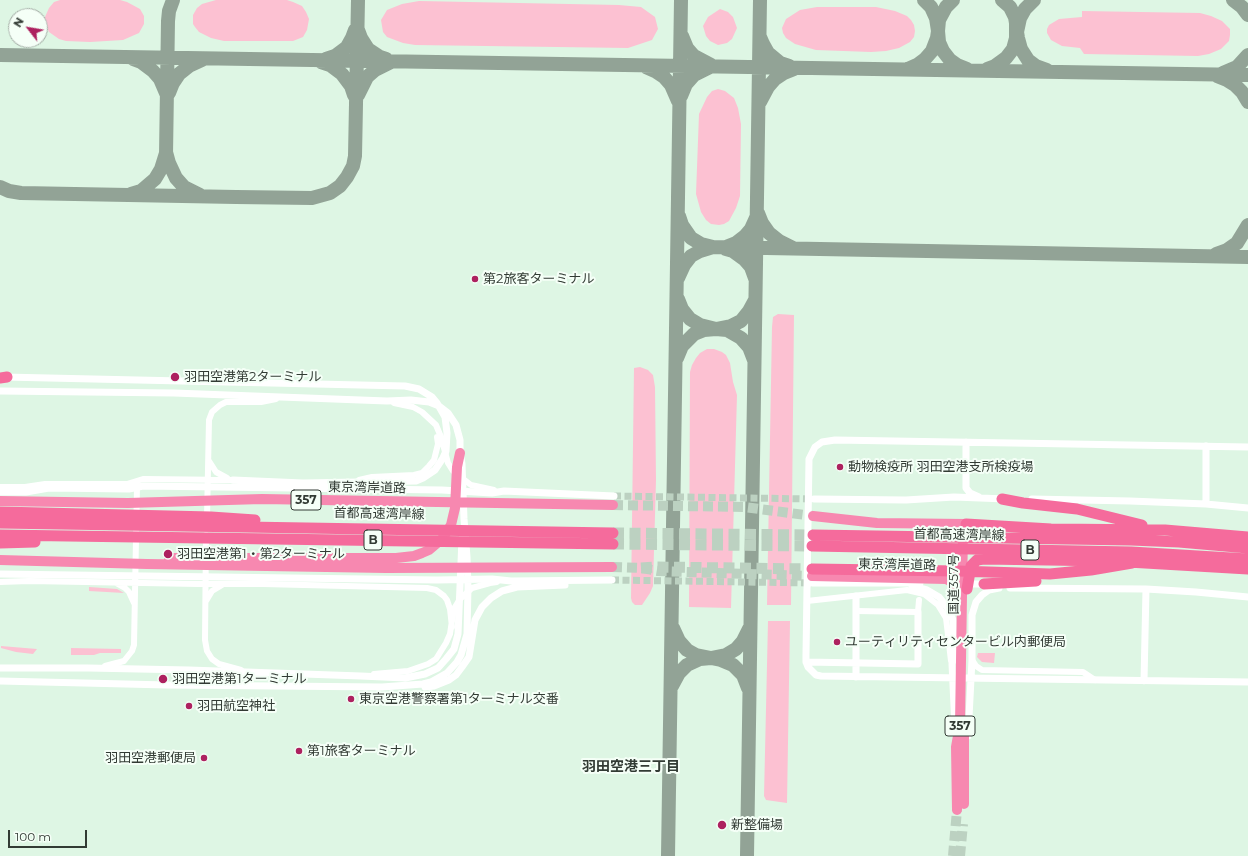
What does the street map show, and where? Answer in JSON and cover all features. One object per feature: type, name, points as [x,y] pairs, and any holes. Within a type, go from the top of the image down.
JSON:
[{"type":"highway","points":[[112,563],[125,560],[154,558],[414,556],[429,550],[447,533],[454,516],[457,467],[460,452]]},
{"type":"highway","name":"東京湾岸道路","points":[[0,501],[128,503],[262,499],[613,500]]},
{"type":"highway","points":[[1002,499],[1023,504],[1082,510],[1165,530]]},
{"type":"highway","points":[[0,512],[352,522],[393,529]]},
{"type":"highway","points":[[813,516],[877,523],[966,524],[1026,528],[1165,530],[1248,537]]},
{"type":"highway","name":"首都高速湾岸線","points":[[0,523],[393,529],[613,538],[133,537],[0,535]]},
{"type":"highway","name":"国道357号","points":[[966,524],[963,530],[961,608],[964,641],[964,790],[960,810],[956,747],[960,725],[964,641],[967,589],[966,524]]},
{"type":"highway","name":"首都高速湾岸線","points":[[813,535],[1131,540],[1179,542],[1248,548]]},
{"type":"highway","points":[[0,543],[117,541],[133,537]]},
{"type":"highway","name":"首都高速湾岸線","points":[[812,546],[1138,552],[1248,559]]},
{"type":"highway","points":[[967,589],[972,564],[976,560],[984,559],[1112,561],[1248,569]]},
{"type":"highway","points":[[0,560],[386,568],[612,567]]},
{"type":"highway","points":[[812,576],[950,571],[1050,574],[1091,570],[1132,563]]},
{"type":"highway","points":[[984,584],[1051,580],[1080,574],[1091,570]]},
{"type":"highway","name":"東京湾岸道路","points":[[812,576],[941,578],[949,580],[958,587],[961,608]]},
{"type":"street","points":[[2,377],[412,387],[425,392],[437,402],[445,417],[447,427],[447,441],[443,458],[435,470],[423,478],[408,482],[303,483],[233,480],[220,476],[212,468],[208,457]]},
{"type":"street","points":[[0,390],[178,393],[387,401],[411,400],[430,402],[439,406],[448,413],[456,425],[460,440],[464,519],[468,557],[467,634],[464,648],[457,662],[444,675],[431,682],[407,686]]},
{"type":"street","points":[[250,672],[219,664],[212,659],[206,651],[209,420],[212,412],[226,402],[261,402],[284,398]]},
{"type":"street","points":[[387,401],[413,407],[422,412],[436,425],[448,463],[453,471],[471,485],[484,489],[613,500]]},
{"type":"street","points":[[354,482],[372,477],[407,476],[422,473],[434,460],[438,444],[436,431],[431,421]]},
{"type":"street","points":[[1248,446],[826,441],[815,447],[810,454],[808,465],[806,662],[816,675],[821,676],[1248,682]]},
{"type":"street","points":[[954,497],[962,488],[964,442]]},
{"type":"street","points":[[964,442],[966,488],[974,496],[981,498]]},
{"type":"street","points":[[1206,446],[1206,504]]},
{"type":"street","points":[[0,487],[25,487],[45,484],[127,484],[143,479],[208,486],[233,480]]},
{"type":"street","points":[[0,492],[21,492],[44,489],[137,490],[208,486],[492,493],[504,491]]},
{"type":"street","points":[[88,668],[124,661],[134,645],[137,490]]},
{"type":"street","points":[[814,499],[906,500],[954,497],[1130,501],[1206,504],[1248,508]]},
{"type":"street","points":[[0,668],[88,668],[250,672],[405,678],[425,674],[438,668],[446,660],[454,649],[458,634],[461,551],[464,519]]},
{"type":"street","points":[[0,574],[206,578],[492,579],[511,581]]},
{"type":"street","points":[[0,582],[112,582],[136,576]]},
{"type":"street","points":[[812,576],[902,584],[927,590],[939,597],[947,607],[953,620],[954,657],[952,664]]},
{"type":"street","points":[[206,578],[226,584]]},
{"type":"street","points":[[0,681],[167,685],[434,686],[449,680],[456,675],[469,657],[475,620],[482,607],[491,598],[502,591],[517,587],[577,584],[608,580],[511,581],[490,583],[472,588],[455,607],[452,627],[446,643],[436,658],[428,664],[408,671],[361,676]]},
{"type":"street","points":[[112,582],[120,585],[129,592],[135,606]]},
{"type":"street","points":[[206,602],[212,591],[219,586],[226,584],[432,589],[440,593],[449,604],[452,627]]},
{"type":"street","points":[[902,584],[984,584],[1028,587]]},
{"type":"street","points":[[964,790],[969,726],[972,660],[972,615],[978,598],[986,592],[993,588],[1028,587],[1146,589],[1248,597]]},
{"type":"street","points":[[1144,681],[1146,589]]},
{"type":"street","points":[[807,601],[906,590],[924,594],[932,599],[938,605],[946,618],[952,664],[956,747]]},
{"type":"street","points":[[856,596],[856,677]]},
{"type":"street","points":[[806,662],[918,664],[919,600]]},
{"type":"street","points":[[856,611],[918,612]]},
{"type":"street","points":[[972,660],[976,666],[982,670],[1083,672],[1095,680]]},
{"type":"shaded area","points":[[60,0],[120,0],[140,9],[144,16],[144,24],[139,33],[123,40],[90,42],[66,41],[59,39],[48,30],[48,10],[54,2]]},
{"type":"shaded area","points":[[216,0],[287,0],[302,6],[306,12],[309,19],[307,30],[303,37],[293,41],[224,41],[211,38],[199,32],[195,27],[193,24],[193,15],[197,8],[202,4]]},
{"type":"shaded area","points":[[419,1],[619,5],[641,7],[655,17],[658,29],[652,40],[628,48],[415,45],[403,43],[387,37],[383,32],[381,20],[387,10],[402,4]]},
{"type":"shaded area","points":[[817,7],[876,7],[895,11],[907,16],[911,20],[914,25],[914,37],[910,42],[899,48],[871,52],[816,50],[795,44],[786,38],[782,28],[786,19],[800,10]]},
{"type":"shaded area","points":[[720,9],[728,12],[733,17],[737,28],[732,39],[727,43],[718,45],[710,41],[706,36],[703,26],[708,17]]},
{"type":"shaded area","points":[[1082,11],[1200,13],[1222,21],[1230,29],[1229,41],[1221,49],[1209,54],[1198,56],[1084,54],[1080,48],[1062,46],[1051,40],[1047,33],[1049,25],[1059,19],[1082,17]]},
{"type":"shaded area","points":[[718,89],[725,91],[734,98],[738,108],[741,124],[740,196],[729,221],[719,225],[711,224],[706,220],[701,212],[696,194],[699,114],[707,97],[712,91]]},
{"type":"shaded area","points":[[778,314],[794,315],[791,605],[767,605],[772,327],[773,317]]},
{"type":"shaded area","points":[[707,349],[714,349],[726,355],[730,363],[737,395],[731,608],[689,607],[690,372],[696,358],[700,353]]},
{"type":"shaded area","points":[[640,367],[648,370],[653,375],[655,387],[656,480],[653,586],[642,605],[635,605],[631,598],[634,368]]},
{"type":"shaded area","points":[[89,587],[117,589],[124,593],[89,591]]},
{"type":"shaded area","points":[[768,621],[790,621],[787,803],[766,800],[764,796]]},
{"type":"shaded area","points":[[1,646],[37,649],[33,654],[16,652],[1,648]]},
{"type":"shaded area","points":[[71,648],[121,649],[121,653],[71,655]]},
{"type":"shaded area","points":[[978,653],[995,653],[994,663],[982,662],[977,657]]},
{"type":"taxiway","points":[[166,155],[168,21],[169,11],[173,0]]},
{"type":"taxiway","points":[[0,187],[9,191],[21,193],[236,197],[312,198],[330,193],[340,186],[347,177],[353,166],[355,156],[358,0]]},
{"type":"taxiway","points":[[668,856],[681,0]]},
{"type":"taxiway","points":[[747,856],[760,0]]},
{"type":"taxiway","points":[[908,69],[925,59],[932,51],[937,38],[938,31],[936,18],[931,7],[924,0]]},
{"type":"taxiway","points":[[953,0],[946,7],[939,20],[939,42],[943,51],[950,60],[967,69]]},
{"type":"taxiway","points":[[987,69],[995,66],[1006,58],[1013,49],[1016,38],[1015,17],[1010,7],[1002,0]]},
{"type":"taxiway","points":[[1034,0],[1025,9],[1020,18],[1017,32],[1018,38],[1021,49],[1028,60],[1036,66],[1047,70]]},
{"type":"taxiway","points":[[1233,0],[1242,7],[1248,15]]},
{"type":"taxiway","points":[[326,59],[335,56],[347,47],[355,30]]},
{"type":"taxiway","points":[[358,30],[368,49],[386,59]]},
{"type":"taxiway","points":[[682,36],[687,48],[694,56],[711,65]]},
{"type":"taxiway","points":[[760,37],[768,53],[780,63],[789,66]]},
{"type":"taxiway","points":[[0,55],[1248,75]]},
{"type":"taxiway","points":[[1223,73],[1237,67],[1248,55]]},
{"type":"taxiway","points":[[133,59],[141,62],[153,71],[160,79],[166,93]]},
{"type":"taxiway","points":[[169,93],[179,74],[189,66],[202,60]]},
{"type":"taxiway","points":[[321,62],[330,65],[342,74],[351,86],[354,95]]},
{"type":"taxiway","points":[[358,95],[367,77],[375,70],[391,62]]},
{"type":"taxiway","points":[[646,67],[664,77],[671,85],[678,101]]},
{"type":"taxiway","points":[[681,96],[686,84],[694,75],[710,67]]},
{"type":"taxiway","points":[[760,102],[768,87],[775,79],[794,69]]},
{"type":"taxiway","points":[[1217,76],[1235,85],[1242,92],[1248,102]]},
{"type":"taxiway","points":[[166,152],[176,178],[184,187],[200,195]]},
{"type":"taxiway","points":[[131,194],[141,191],[155,179],[161,169],[166,153]]},
{"type":"taxiway","points":[[758,213],[762,223],[769,233],[779,241],[793,248]]},
{"type":"taxiway","points":[[679,216],[682,225],[691,238],[701,244],[713,247]]},
{"type":"taxiway","points":[[726,247],[736,243],[745,236],[751,229],[756,218]]},
{"type":"taxiway","points":[[1216,254],[1227,250],[1237,243],[1248,225]]},
{"type":"taxiway","points":[[678,278],[684,265],[691,256],[700,251],[713,247],[1248,257]]},
{"type":"taxiway","points":[[726,249],[733,251],[744,259],[751,267],[755,278]]},
{"type":"taxiway","points":[[678,299],[682,309],[690,319],[700,325],[716,329],[731,326],[741,321],[755,300]]},
{"type":"taxiway","points":[[677,358],[682,346],[694,334],[704,330],[716,329],[727,330],[741,338],[749,347],[754,360]]},
{"type":"taxiway","points":[[673,628],[679,641],[687,650],[696,655],[711,658],[726,655],[736,649],[743,641],[749,629]]},
{"type":"taxiway","points":[[672,686],[679,673],[687,665],[700,659],[711,658],[733,665],[743,675],[748,688]]},
{"type":"tunnel","points":[[614,496],[813,499]]},
{"type":"tunnel","points":[[613,505],[744,507],[813,516]]},
{"type":"tunnel","points":[[613,533],[813,535]]},
{"type":"tunnel","points":[[613,544],[812,546]]},
{"type":"tunnel","points":[[612,567],[641,568],[658,571],[812,576]]},
{"type":"tunnel","points":[[641,568],[812,569]]},
{"type":"tunnel","points":[[612,580],[812,583]]},
{"type":"tunnel","points":[[953,856],[957,810]]},
{"type":"tunnel","points":[[960,856],[963,824]]},
{"type":"place","name":"第2旅客ターミナル","points":[[475,279]]},
{"type":"place","name":"羽田空港第2ターミナル","points":[[175,377]]},
{"type":"place","name":"動物検疫所 羽田空港支所検疫場","points":[[840,467]]},
{"type":"place","name":"羽田空港第1・第2ターミナル","points":[[168,554]]},
{"type":"place","name":"ユーティリティセンタービル内郵便局","points":[[837,642]]},
{"type":"place","name":"羽田空港第1ターミナル","points":[[163,679]]},
{"type":"place","name":"東京空港警察署第1ターミナル交番","points":[[351,699]]},
{"type":"place","name":"羽田航空神社","points":[[189,706]]},
{"type":"place","name":"第1旅客ターミナル","points":[[299,751]]},
{"type":"place","name":"羽田空港郵便局","points":[[204,758]]},
{"type":"place","name":"新整備場","points":[[722,825]]},
{"type":"district","name":"羽田空港三丁目","points":[[631,767]]}]
